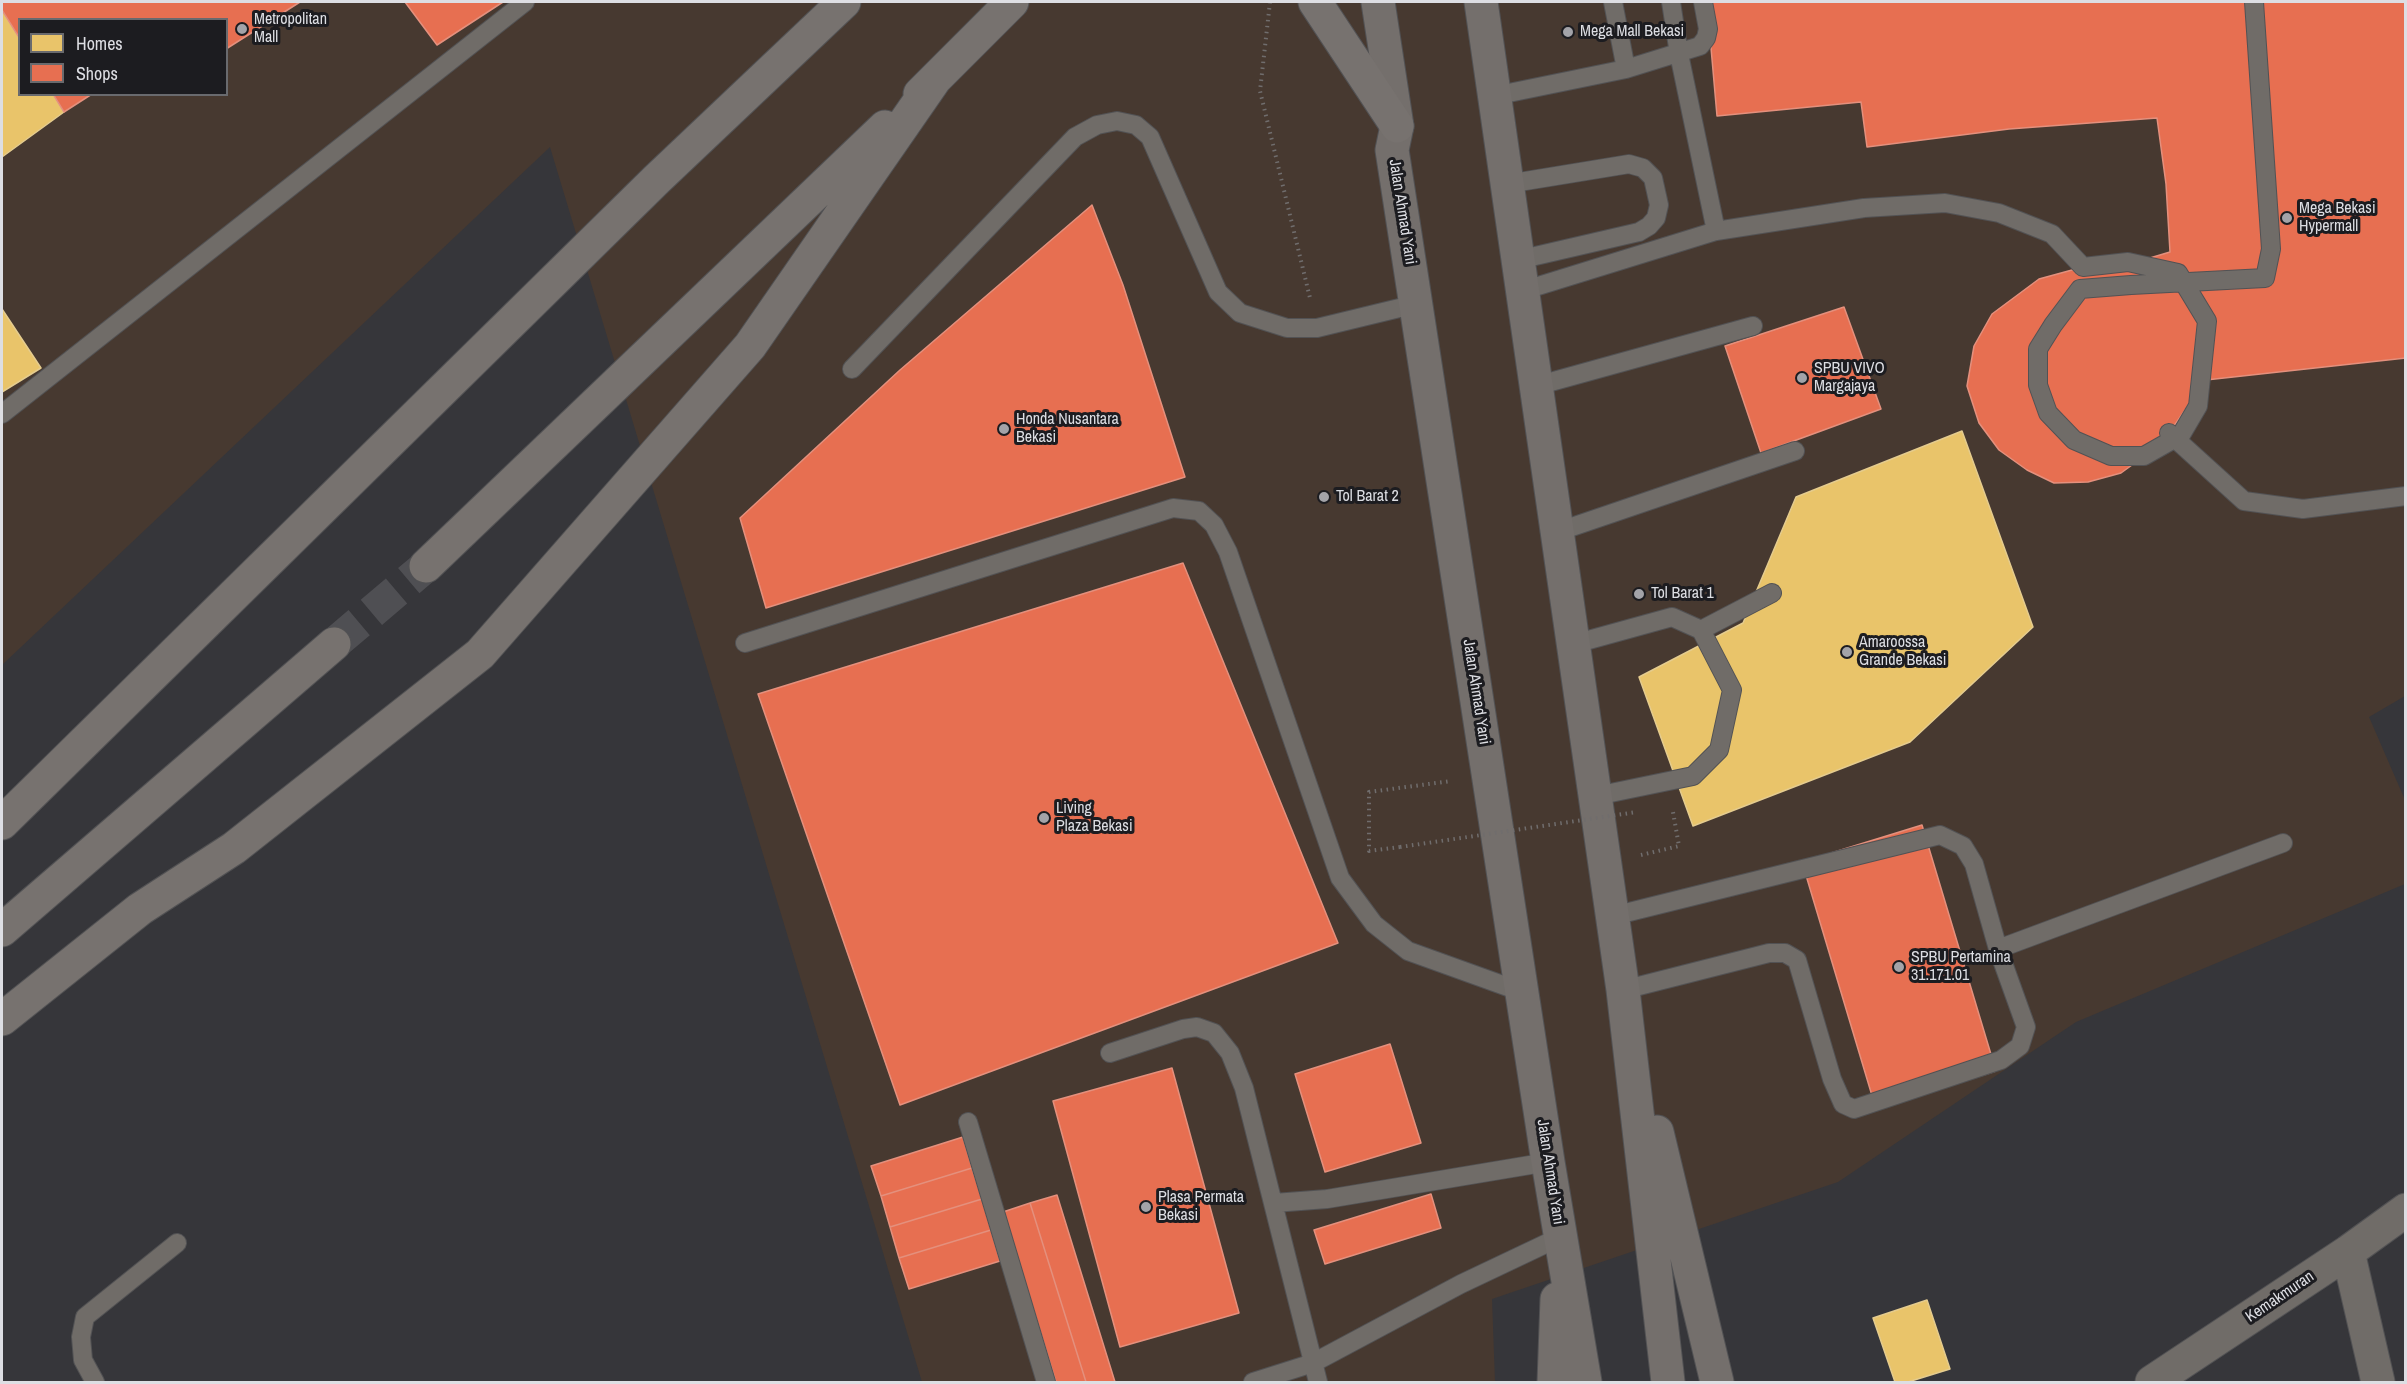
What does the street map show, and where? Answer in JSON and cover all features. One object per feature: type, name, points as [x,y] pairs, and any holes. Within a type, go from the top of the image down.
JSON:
[{"type":"highway","points":[[2,823],[656,180],[844,2]]},
{"type":"highway","points":[[426,566],[935,80],[1012,2]]},
{"type":"highway","points":[[1315,2],[1398,126]]},
{"type":"highway","name":"Jalan Ahmad Yani","points":[[1378,2],[1398,126],[1392,150],[1548,1162],[1585,1383]]},
{"type":"highway","points":[[1480,2],[1613,916],[1668,1383]]},
{"type":"highway","points":[[2,1019],[140,909],[234,848],[480,654],[750,346],[935,80]]},
{"type":"highway","points":[[2,930],[334,644]]},
{"type":"highway","points":[[1623,990],[1717,1383]]},
{"type":"highway","points":[[1554,1383],[1560,1237]]},
{"type":"street","name":"Kemakmuran","points":[[2152,1383],[2348,1252],[2406,1210]]},
{"type":"street","points":[[2348,1252],[2378,1383]]},
{"type":"lane","points":[[2,414],[525,2]]},
{"type":"lane","points":[[1613,2],[1626,69]]},
{"type":"lane","points":[[1671,2],[1679,54],[1716,231]]},
{"type":"lane","points":[[1494,96],[1626,69],[1700,46],[1706,38],[1708,29],[1703,2]]},
{"type":"lane","points":[[1520,276],[1716,231],[1864,208],[1944,203],[1999,213],[2052,234],[2083,267],[2128,262],[2178,273],[2183,283],[2207,321],[2198,406],[2181,435],[2144,456],[2111,456],[2074,440],[2048,412],[2038,385],[2038,349],[2080,289],[2176,282],[2187,282],[2265,278],[2271,249],[2254,2]]},
{"type":"lane","points":[[852,369],[1075,137],[1097,125],[1117,121],[1136,125],[1150,137],[1218,292],[1240,313],[1287,328],[1317,328],[1416,304]]},
{"type":"lane","points":[[1507,184],[1629,164],[1643,168],[1653,178],[1659,205],[1656,218],[1639,232],[1520,276]]},
{"type":"lane","points":[[1536,386],[1753,326]]},
{"type":"lane","points":[[2169,433],[2244,501],[2303,509],[2406,496]]},
{"type":"lane","points":[[1557,532],[1795,452]]},
{"type":"lane","points":[[745,643],[1173,508],[1199,511],[1214,525],[1228,552],[1340,878],[1374,924],[1408,951],[1522,992]]},
{"type":"lane","points":[[1701,630],[1772,593]]},
{"type":"lane","points":[[1574,644],[1672,617],[1701,630],[1732,690],[1719,750],[1693,776],[1596,796]]},
{"type":"lane","points":[[1613,916],[1940,835],[1963,846],[1974,864],[1998,950],[2026,1027],[2020,1046],[2001,1060],[1854,1109],[1842,1104],[1832,1079],[1797,960],[1785,953],[1769,953],[1623,990]]},
{"type":"lane","points":[[1998,950],[2283,843]]},
{"type":"lane","points":[[1110,1053],[1183,1029],[1197,1027],[1214,1033],[1230,1053],[1244,1088],[1318,1383]]},
{"type":"lane","points":[[968,1122],[1046,1383]]},
{"type":"lane","points":[[1274,1203],[1327,1198],[1548,1162]]},
{"type":"lane","points":[[1252,1383],[1313,1363],[1461,1284],[1560,1237]]},
{"type":"lane","points":[[95,1383],[83,1360],[81,1336],[85,1317],[177,1243]]},
{"type":"path","points":[[1270,2],[1260,91],[1317,328]]},
{"type":"path","points":[[1489,776],[1369,792],[1369,851],[1637,812]]},
{"type":"path","points":[[1672,805],[1679,846]]},
{"type":"shaded area","points":[[2,2],[2405,2],[2405,696],[2369,717],[2405,800],[2405,884],[2076,1022],[1838,1182],[1492,1299],[1495,1382],[922,1382],[550,147],[2,665]]},
{"type":"building: Homes","points":[[2,10],[18,36],[18,96],[54,96],[64,112],[2,157]]},
{"type":"building: Homes","points":[[2,309],[41,368],[2,392]]},
{"type":"building: Homes","name":"Amaroossa Grande Bekasi","points":[[1962,431],[2033,627],[1910,742],[1693,826],[1639,677],[1743,623],[1796,497]]},
{"type":"building: Homes","points":[[1927,1300],[1950,1369],[1908,1382],[1895,1382],[1873,1318]]},
{"type":"building: Shops","name":"Metropolitan Mall","points":[[2,2],[300,2],[228,48],[228,18],[18,18],[18,36],[2,10]]},
{"type":"building: Shops","points":[[405,2],[503,2],[437,45]]},
{"type":"building: Shops","name":"Mega Bekasi Hypermall","points":[[1707,2],[2406,2],[2406,358],[2206,380],[2169,433],[2150,452],[2121,473],[2088,482],[2054,483],[2027,470],[1999,450],[1979,423],[1967,386],[1974,346],[1992,314],[2039,279],[2083,267],[2133,263],[2170,252],[2166,184],[2157,118],[2009,129],[1867,147],[1861,102],[1717,116]]},
{"type":"building: Shops","points":[[54,96],[89,96],[64,112]]},
{"type":"building: Shops","name":"Honda Nusantara Bekasi","points":[[1092,205],[1123,285],[1185,477],[766,608],[740,518],[900,370]]},
{"type":"building: Shops","name":"SPBU VIVO Margajaya","points":[[1844,307],[1881,409],[1761,453],[1725,346]]},
{"type":"building: Shops","name":"Living Plaza Bekasi","points":[[1183,563],[1338,943],[900,1105],[758,694]]},
{"type":"building: Shops","name":"SPBU Pertamina 31.171.01","points":[[1922,825],[1996,1071],[1876,1109],[1802,862]]},
{"type":"building: Shops","points":[[1390,1044],[1421,1143],[1325,1172],[1295,1074]]},
{"type":"building: Shops","name":"Plasa Permata Bekasi","points":[[1172,1068],[1239,1313],[1120,1347],[1053,1101]]},
{"type":"building: Shops","points":[[963,1137],[972,1168],[881,1196],[871,1166]]},
{"type":"building: Shops","points":[[972,1168],[982,1199],[890,1227],[881,1196]]},
{"type":"building: Shops","points":[[1431,1194],[1441,1228],[1325,1264],[1314,1230]]},
{"type":"building: Shops","points":[[1057,1195],[1115,1382],[1086,1382],[1030,1203]]},
{"type":"building: Shops","points":[[982,1199],[991,1230],[899,1258],[890,1227]]},
{"type":"building: Shops","points":[[1030,1203],[1086,1382],[1056,1382],[1003,1212]]},
{"type":"building: Shops","points":[[991,1230],[1000,1261],[909,1289],[899,1258]]},
{"type":"tunnel","points":[[334,644],[426,566]]},
{"type":"place","name":"Metropolitan Mall","points":[[242,29]]},
{"type":"place","name":"Mega Mall Bekasi","points":[[1568,32]]},
{"type":"place","name":"Mega Bekasi Hypermall","points":[[2287,218]]},
{"type":"place","name":"SPBU VIVO Margajaya","points":[[1802,378]]},
{"type":"place","name":"Honda Nusantara Bekasi","points":[[1004,429]]},
{"type":"place","name":"Tol Barat 2","points":[[1324,497]]},
{"type":"place","name":"Tol Barat 1","points":[[1639,594]]},
{"type":"place","name":"Amaroossa Grande Bekasi","points":[[1847,652]]},
{"type":"place","name":"Living Plaza Bekasi","points":[[1044,818]]},
{"type":"place","name":"SPBU Pertamina 31.171.01","points":[[1899,967]]},
{"type":"place","name":"Plasa Permata Bekasi","points":[[1146,1207]]}]
